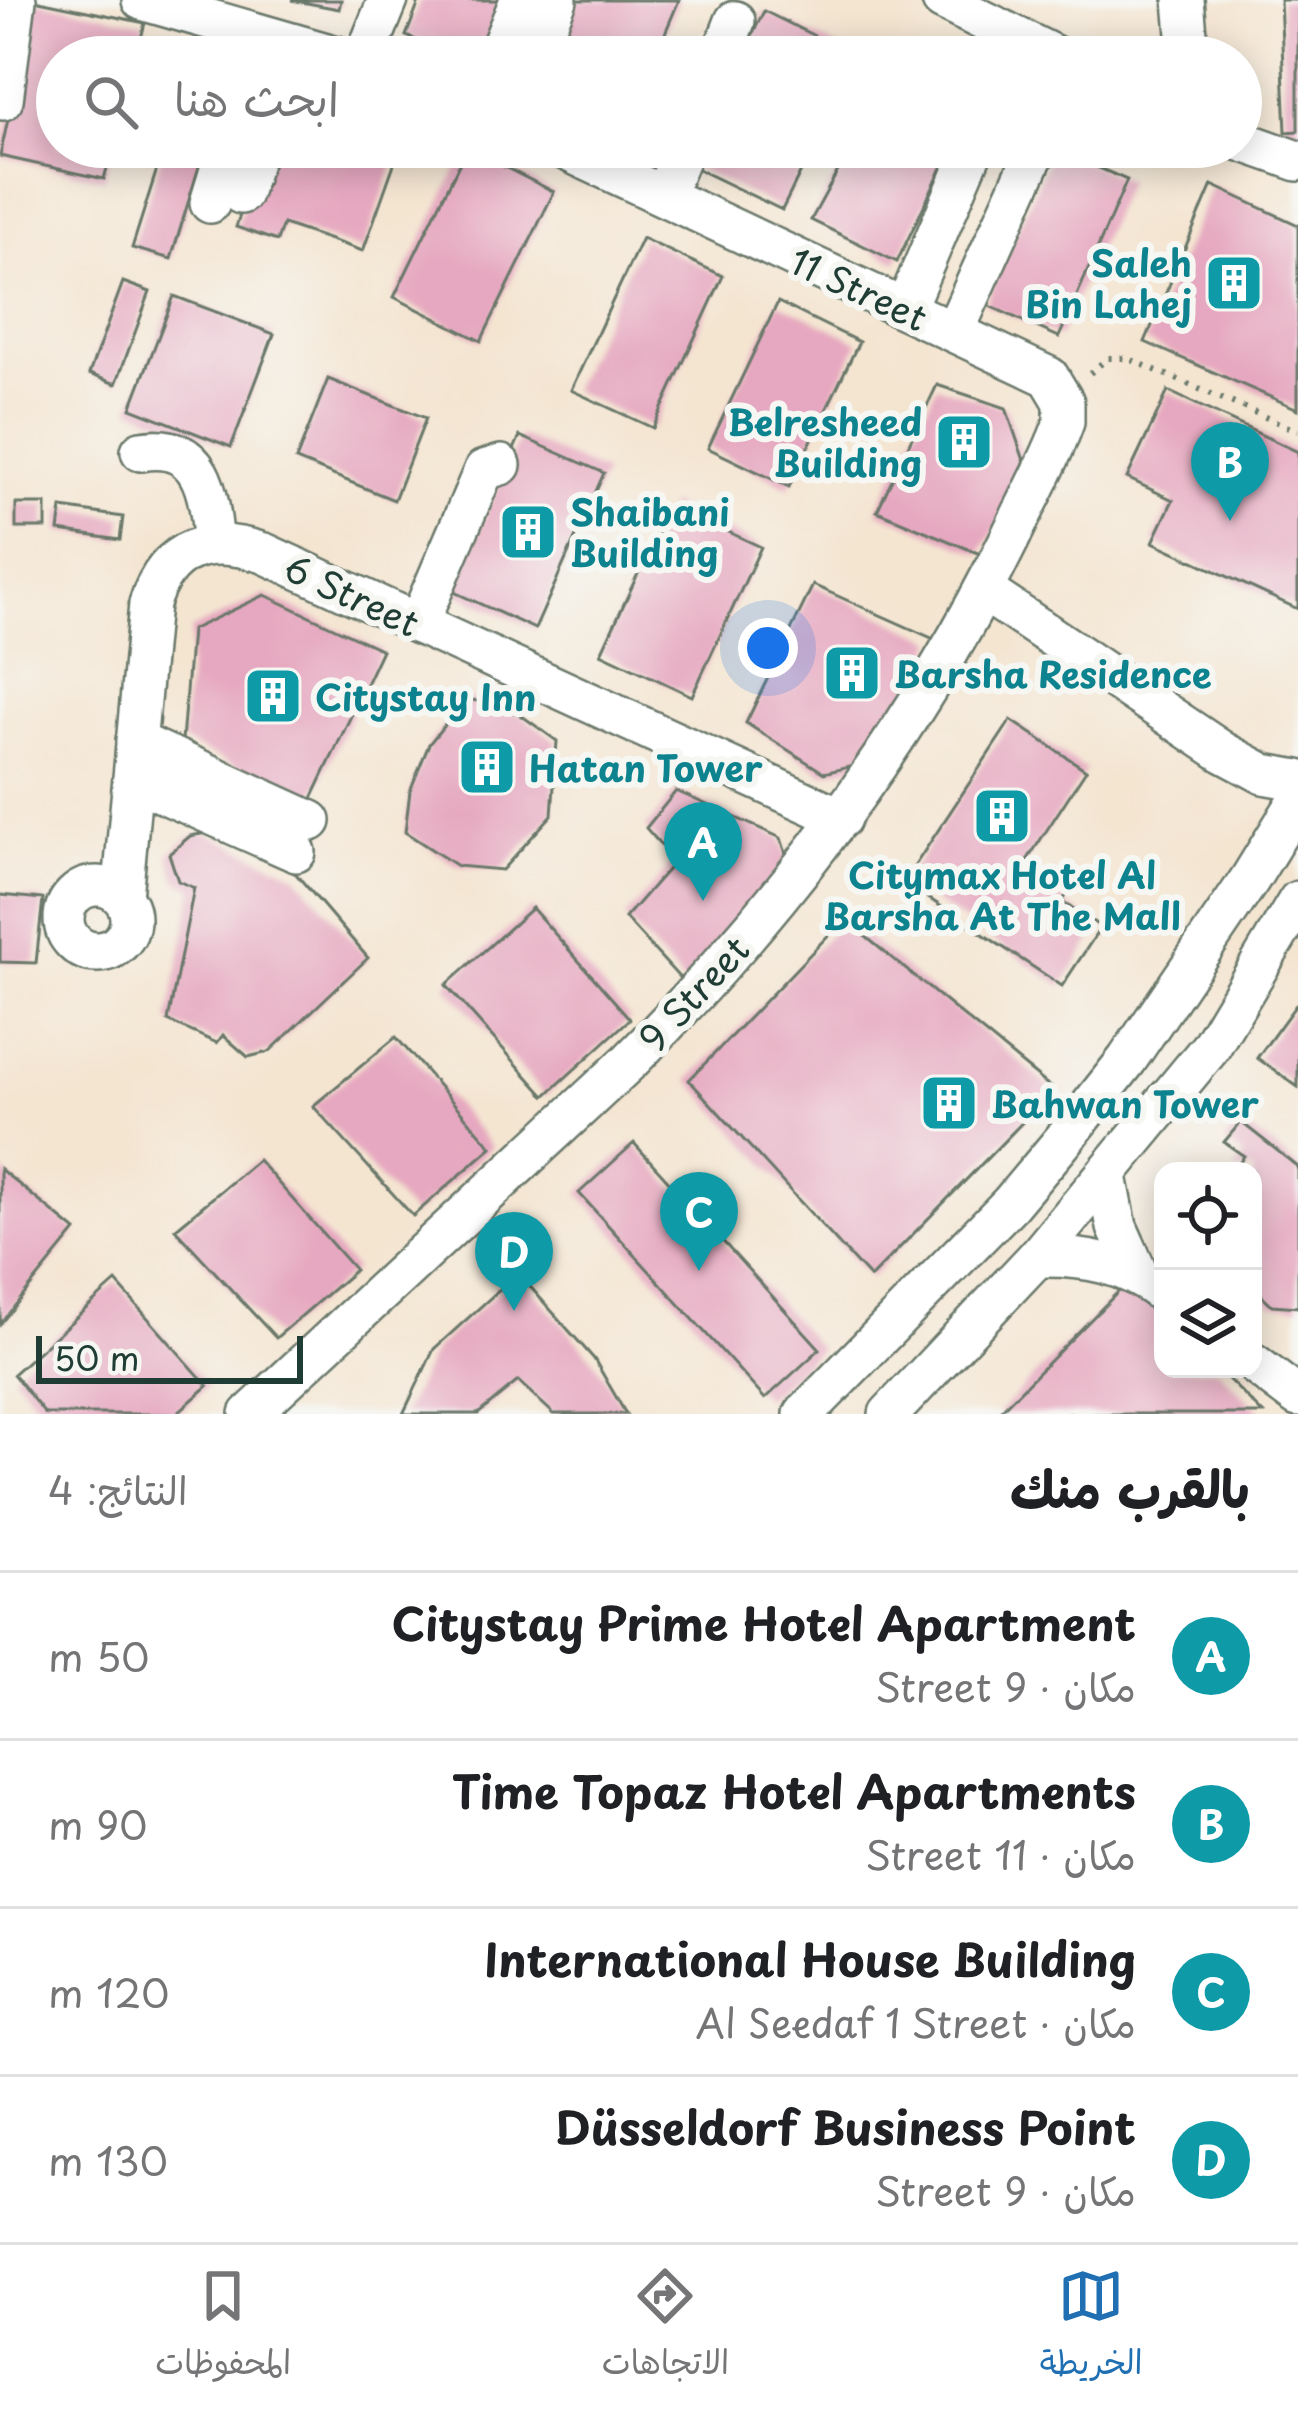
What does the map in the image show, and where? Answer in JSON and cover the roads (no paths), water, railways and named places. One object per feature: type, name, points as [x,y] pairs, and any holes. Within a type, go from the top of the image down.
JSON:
[{"type":"street","points":[[3,100],[16,0]]},
{"type":"street","points":[[142,0],[243,36]]},
{"type":"street","points":[[373,36],[388,0]]},
{"type":"street","points":[[505,36],[520,0]]},
{"type":"street","points":[[542,36],[557,0]]},
{"type":"street","points":[[942,0],[1015,36]]},
{"type":"street","points":[[1184,0],[1187,36]]},
{"type":"street","points":[[227,168],[226,198],[244,168]]},
{"type":"street","name":"11 Street","points":[[605,168],[1049,377],[1064,402],[1064,422],[1034,488]]},
{"type":"street","points":[[664,196],[675,168]]},
{"type":"street","points":[[905,309],[965,168]]},
{"type":"street","points":[[954,332],[1028,168]]},
{"type":"street","points":[[122,897],[149,604],[155,586],[179,557],[214,544],[208,490],[200,472],[170,451],[141,452]]},
{"type":"street","points":[[407,619],[484,470],[501,465]]},
{"type":"street","name":"9 Street","points":[[250,1414],[672,1018],[740,944],[841,818],[920,702],[984,591],[1034,488]]},
{"type":"street","points":[[407,619],[453,496]]},
{"type":"street","name":"6 Street","points":[[214,544],[264,554],[841,818]]},
{"type":"street","points":[[984,591],[1238,761],[1264,775],[1298,780]]},
{"type":"street","points":[[135,761],[303,837]]},
{"type":"street","points":[[804,1414],[1010,1204],[1062,1142],[1140,1041],[1298,801]]},
{"type":"street","points":[[889,1414],[1037,1257],[1210,1048],[1298,901]]},
{"type":"street","points":[[1107,1176],[1117,1227],[1150,1283]]},
{"type":"street","points":[[1037,1257],[1088,1260],[1150,1283]]},
{"type":"street","points":[[1262,1370],[1298,1397]]},
{"type":"place","name":"Saleh Bin Lahej","points":[[1234,283]]},
{"type":"place","name":"Belresheed Building","points":[[964,442]]},
{"type":"place","name":"Time Topaz Hotel Apartments","points":[[1230,521]]},
{"type":"place","name":"Shaibani Building","points":[[528,532]]},
{"type":"place","name":"Barsha Residence","points":[[852,673]]},
{"type":"place","name":"Citystay Inn","points":[[273,696]]},
{"type":"place","name":"Hatan Tower","points":[[487,767]]},
{"type":"place","name":"Citymax Hotel Al Barsha At The Mall","points":[[1002,816]]},
{"type":"place","name":"Citystay Prime Hotel Apartment","points":[[703,901]]},
{"type":"place","name":"Bahwan Tower","points":[[949,1103]]},
{"type":"place","name":"International House Building","points":[[699,1271]]},
{"type":"place","name":"Düsseldorf Business Point","points":[[514,1311]]}]
